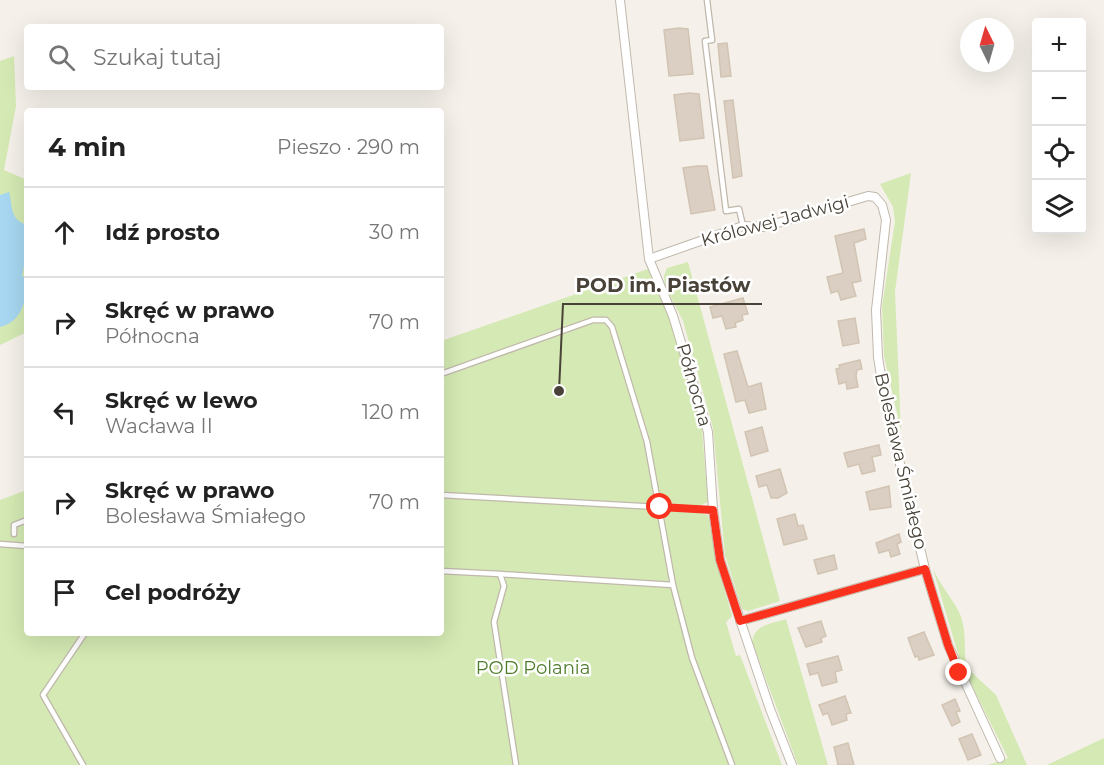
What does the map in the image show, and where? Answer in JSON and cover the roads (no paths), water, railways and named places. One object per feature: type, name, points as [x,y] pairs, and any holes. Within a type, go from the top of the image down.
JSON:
[{"type":"street","name":"Północna","points":[[620,0],[649,259],[673,316],[708,432],[713,510],[720,560],[792,765]]},
{"type":"street","name":"Królowej Jadwigi","points":[[649,259],[743,226],[764,227],[868,196]]},
{"type":"street","name":"Bolesława Śmiałego","points":[[868,196],[875,197],[882,205],[886,220],[877,300],[878,357],[885,400],[925,569],[948,645],[1000,758]]},
{"type":"street","points":[[740,621],[925,569]]},
{"type":"lane","points":[[707,0],[712,40],[705,41],[726,211],[739,209],[743,226]]},
{"type":"lane","points":[[444,373],[593,320],[606,320],[612,327],[647,442],[674,585],[692,658],[732,765]]},
{"type":"lane","points":[[444,495],[713,510]]},
{"type":"lane","points":[[14,534],[14,525],[24,521]]},
{"type":"lane","points":[[0,544],[24,546]]},
{"type":"lane","points":[[444,571],[674,585]]},
{"type":"lane","points":[[501,574],[504,586],[494,622],[516,765]]},
{"type":"lane","points":[[83,636],[43,695],[83,765]]},
{"type":"water","points":[[9,192],[14,216],[24,224],[22,276],[24,277],[24,303],[14,320],[0,327],[0,195]]},
{"type":"place","name":"POD im. Piastów","points":[[559,391]]},
{"type":"park label","name":"POD Polania","points":[[533,668]]}]
